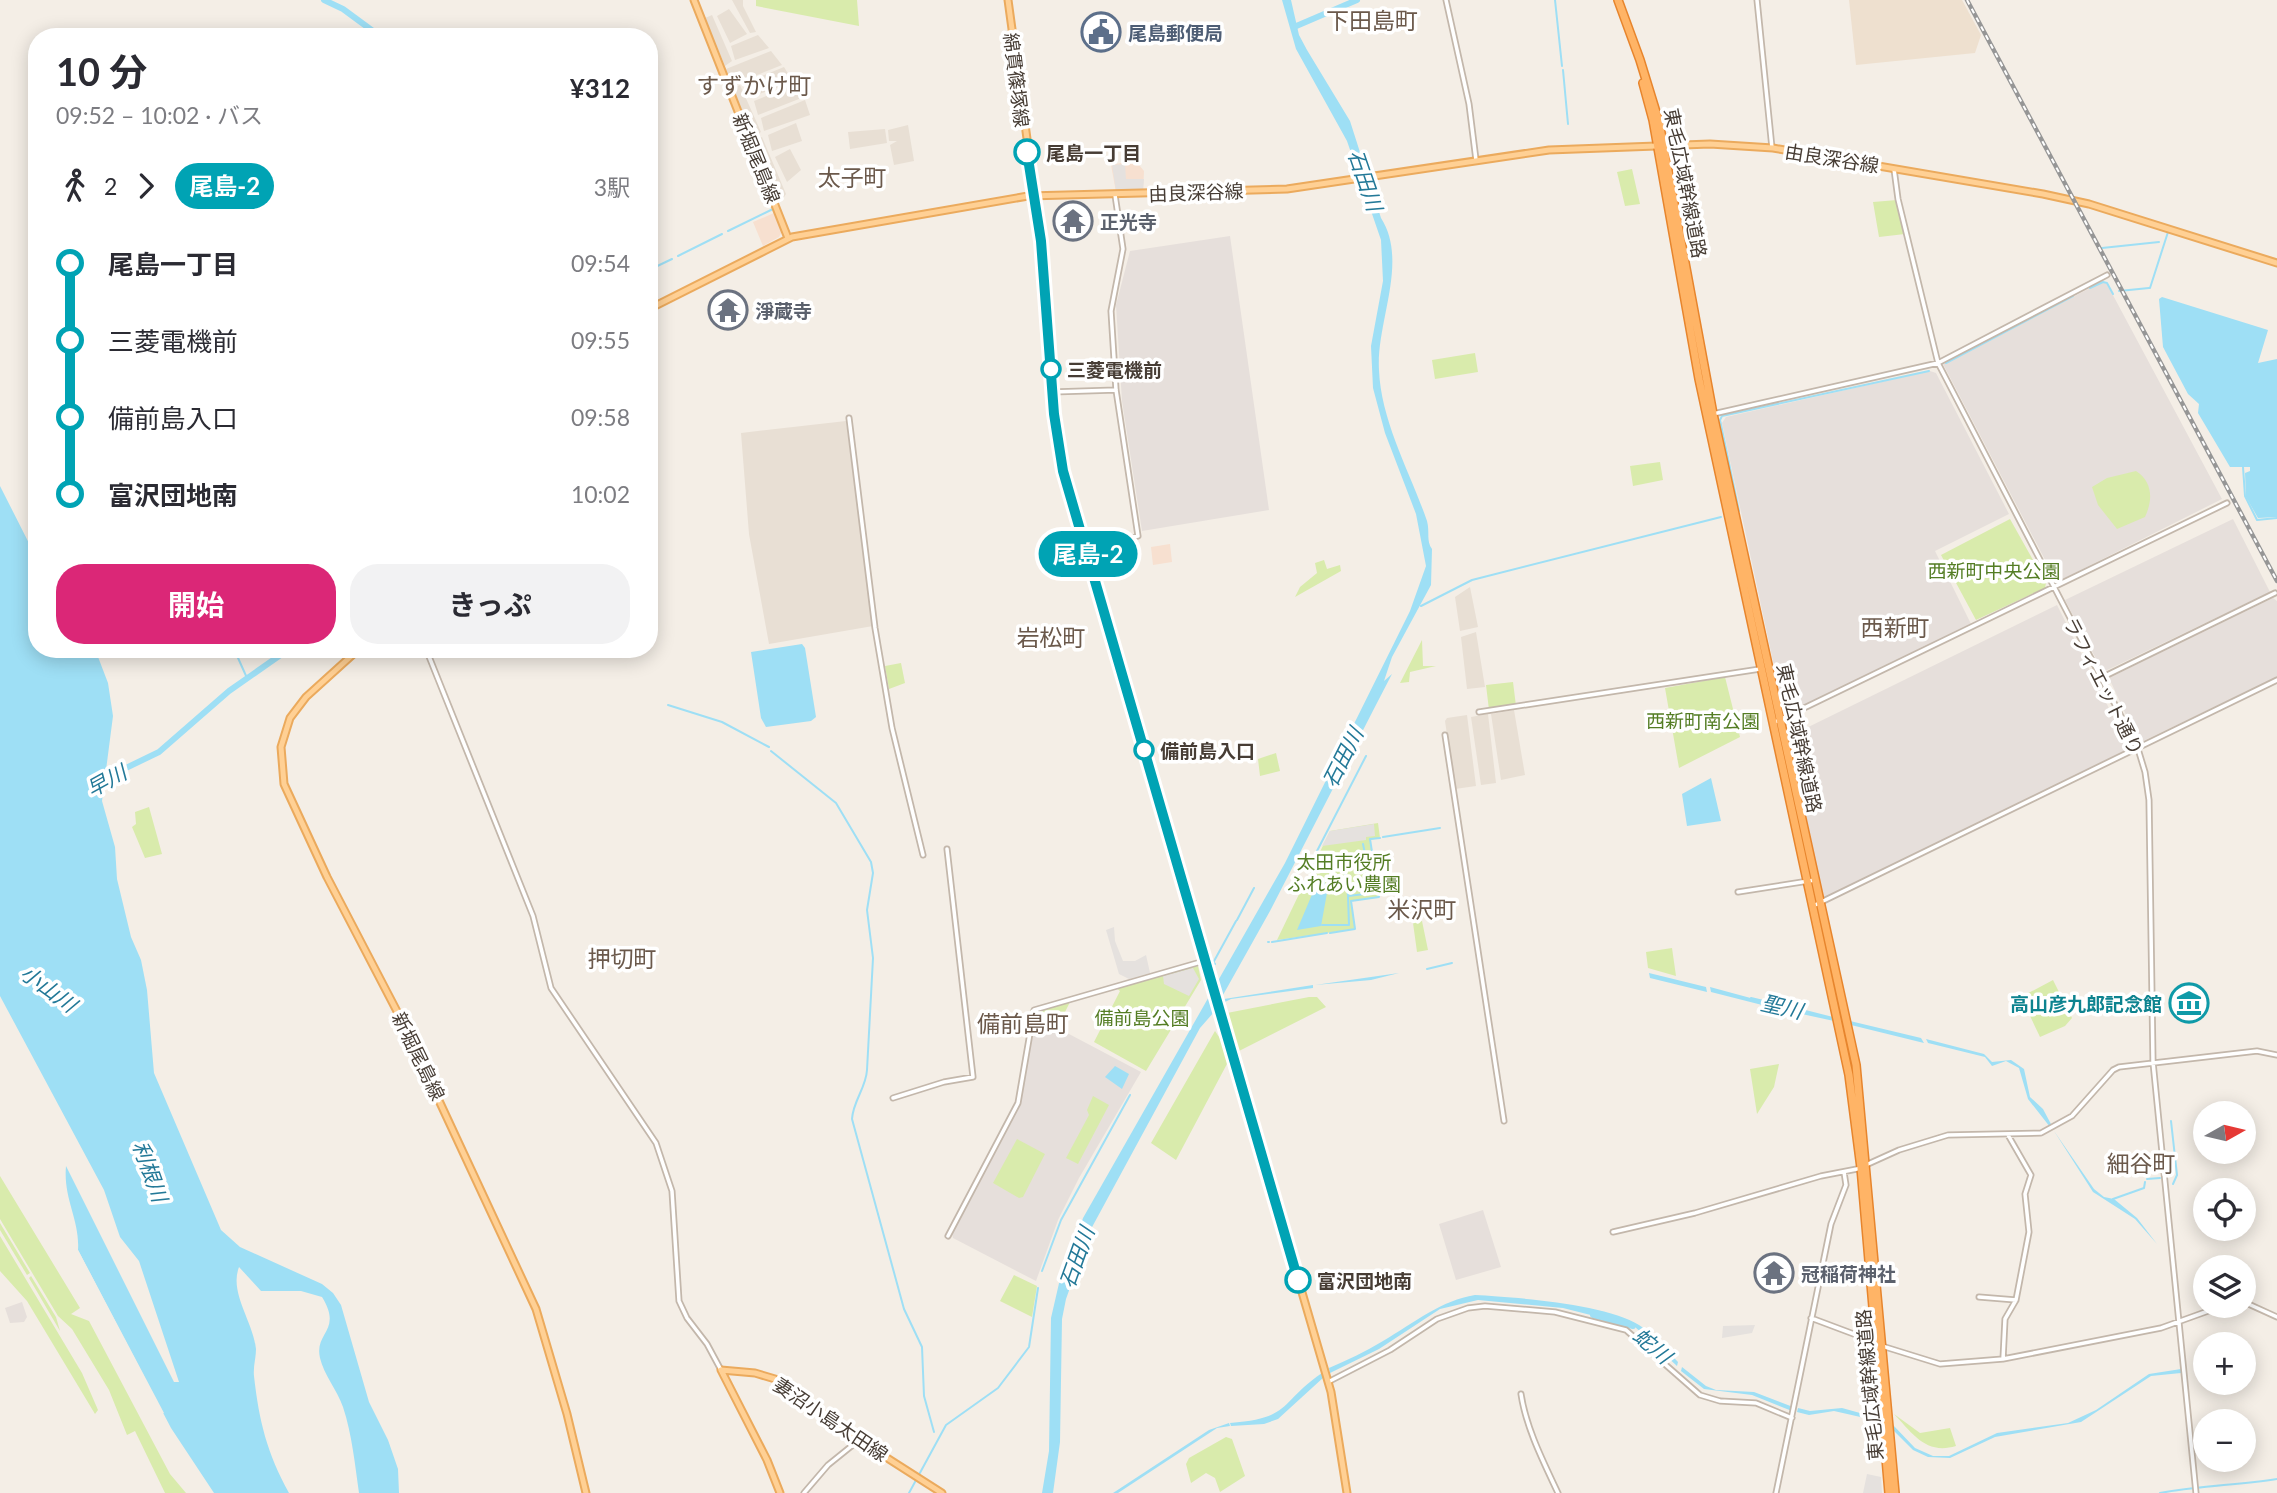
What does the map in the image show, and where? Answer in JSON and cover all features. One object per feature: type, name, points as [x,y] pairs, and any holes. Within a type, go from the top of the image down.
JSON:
[{"type":"highway","name":"東毛広域幹線道路","points":[[1615,0],[1654,102],[1710,415],[1842,1021],[1858,1080],[1892,1493]]},
{"type":"main road","name":"新堀尾島線","points":[[694,0],[788,238]]},
{"type":"main road","name":"綿貫篠塚線","points":[[1008,0],[1043,261],[1052,392],[1060,456],[1328,1381],[1346,1493]]},
{"type":"main road","name":"由良深谷線","points":[[1034,197],[1279,190],[1549,150],[1734,143],[2089,204],[2277,263]]},
{"type":"main road","points":[[658,304],[788,238],[963,206],[1034,197]]},
{"type":"main road","name":"新堀尾島線","points":[[349,658],[306,696],[290,718],[281,747],[284,784],[327,877],[419,1056],[536,1309],[567,1414],[586,1493]]},
{"type":"main road","points":[[721,1370],[767,1460],[779,1493]]},
{"type":"main road","name":"妻沼小島太田線","points":[[721,1370],[755,1373],[775,1379],[859,1440],[942,1493]]},
{"type":"street","points":[[1446,0],[1469,104],[1476,160]]},
{"type":"street","points":[[1757,0],[1773,148]]},
{"type":"street","name":"ラフィエット通り","points":[[1894,169],[1898,199],[1938,363],[2138,749],[2149,800],[2154,1062],[2196,1493]]},
{"type":"street","points":[[1085,545],[1138,537],[1116,390],[1111,311],[1123,249],[1115,195]]},
{"type":"street","points":[[1710,415],[1938,363],[2106,275]]},
{"type":"street","points":[[1052,392],[1116,390]]},
{"type":"street","points":[[849,418],[875,628],[892,728],[923,855]]},
{"type":"street","points":[[1777,722],[2227,503]]},
{"type":"street","points":[[2101,678],[2275,593]]},
{"type":"street","points":[[430,658],[533,916],[551,988],[656,1143],[672,1191],[674,1253],[682,1310],[707,1344],[721,1370]]},
{"type":"street","points":[[1479,712],[1765,668]]},
{"type":"street","points":[[1817,905],[2277,680]]},
{"type":"street","points":[[1445,736],[1504,1121]]},
{"type":"street","points":[[893,1098],[944,1082],[973,1077],[947,849]]},
{"type":"street","points":[[1738,892],[1811,881]]},
{"type":"street","points":[[948,1236],[1018,1103],[1034,1010],[1205,960]]},
{"type":"street","points":[[1613,1232],[1695,1213],[1821,1176],[1864,1167],[1899,1150],[1948,1135],[2041,1133],[2072,1116],[2113,1070],[2154,1062],[2257,1051],[2277,1055]]},
{"type":"street","points":[[2003,1359],[2005,1319],[2016,1300],[2029,1232],[2025,1194],[2031,1175],[2008,1135]]},
{"type":"street","points":[[1776,1493],[1831,1224],[1846,1185],[1844,1172]]},
{"type":"street","points":[[1979,1297],[2016,1300]]},
{"type":"street","points":[[1328,1381],[1390,1350],[1437,1319],[1468,1308],[1485,1306],[1555,1312],[1630,1332],[1677,1378],[1700,1395],[1720,1401],[1756,1403],[1793,1417]]},
{"type":"street","points":[[2256,1307],[2277,1317]]},
{"type":"street","points":[[1811,1318],[1940,1364],[2003,1359],[2148,1331],[2193,1317]]},
{"type":"street","points":[[1521,1394],[1524,1414],[1536,1438],[1546,1472],[1558,1493]]},
{"type":"street","points":[[804,1493],[828,1465],[859,1440]]},
{"type":"shaded area","points":[[732,0],[743,0],[743,6],[756,32],[750,33]]},
{"type":"shaded area","points":[[1849,0],[1962,0],[1981,35],[1975,53],[1856,65]]},
{"type":"shaded area","points":[[729,9],[747,34],[730,43],[717,16]]},
{"type":"shaded area","points":[[712,15],[732,61],[725,66],[705,18]]},
{"type":"shaded area","points":[[758,35],[769,48],[735,60],[731,46]]},
{"type":"shaded area","points":[[771,51],[782,65],[732,85],[726,69]]},
{"type":"shaded area","points":[[784,67],[793,82],[751,97],[747,82]]},
{"type":"shaded area","points":[[796,84],[804,97],[758,115],[754,101]]},
{"type":"shaded area","points":[[740,85],[761,132],[753,137],[733,88]]},
{"type":"shaded area","points":[[805,100],[810,115],[764,131],[761,118]]},
{"type":"shaded area","points":[[796,123],[802,141],[772,151],[768,135]]},
{"type":"shaded area","points":[[908,125],[914,161],[894,165],[890,145],[897,141],[889,141],[888,130]]},
{"type":"shaded area","points":[[885,129],[887,143],[850,149],[848,132]]},
{"type":"shaded area","points":[[762,137],[786,194],[781,202],[754,140]]},
{"type":"shaded area","points":[[790,149],[801,170],[787,182],[775,157]]},
{"type":"shaded area","points":[[1135,160],[1144,171],[1143,192],[1116,192],[1111,165]]},
{"type":"shaded area","points":[[1125,164],[1126,179],[1144,179],[1143,190],[1116,191],[1112,165]]},
{"type":"shaded area","points":[[774,213],[782,231],[779,237],[763,246],[753,222]]},
{"type":"shaded area","points":[[1230,236],[1269,510],[1142,531],[1122,401],[1116,305],[1130,251]]},
{"type":"shaded area","points":[[2102,282],[2107,284],[2222,499],[2059,581],[2055,579],[1943,364]]},
{"type":"shaded area","points":[[1930,371],[1936,373],[2009,514],[1935,551],[1971,624],[1789,713],[1783,708],[1722,423],[1726,417]]},
{"type":"shaded area","points":[[846,421],[873,626],[769,644],[749,534],[741,433]]},
{"type":"shaded area","points":[[2233,519],[2270,592],[2103,672],[2065,600]]},
{"type":"shaded area","points":[[1170,544],[1172,562],[1153,565],[1151,547]]},
{"type":"shaded area","points":[[1114,545],[1119,577],[1099,580],[1092,553],[1095,547]]},
{"type":"shaded area","points":[[1470,587],[1478,627],[1460,631],[1455,597]]},
{"type":"shaded area","points":[[2273,598],[2277,601],[2277,677],[2139,743],[2109,678]]},
{"type":"shaded area","points":[[2057,605],[2130,750],[1826,898],[1823,897],[1790,736]]},
{"type":"shaded area","points":[[1476,632],[1485,687],[1467,689],[1461,637]]},
{"type":"shaded area","points":[[1514,710],[1525,775],[1501,780],[1491,714]]},
{"type":"shaded area","points":[[1488,714],[1496,783],[1481,785],[1471,717]]},
{"type":"shaded area","points":[[1467,715],[1476,786],[1455,789],[1445,721],[1447,718]]},
{"type":"shaded area","points":[[1374,824],[1375,836],[1366,837],[1366,840],[1322,846],[1330,831]]},
{"type":"shaded area","points":[[1114,927],[1115,941],[1123,961],[1135,961],[1146,955],[1150,973],[1129,979],[1119,974],[1106,930]]},
{"type":"shaded area","points":[[1193,968],[1199,979],[1189,996],[1164,984],[1163,976]]},
{"type":"shaded area","points":[[1056,1032],[1069,1034],[1141,1072],[1079,1178],[1058,1220],[1036,1281],[953,1238],[952,1234],[1016,1112],[1032,1035]]},
{"type":"shaded area","points":[[1483,1210],[1501,1267],[1456,1280],[1439,1224]]},
{"type":"shaded area","points":[[22,1302],[27,1317],[24,1322],[10,1323],[5,1308]]},
{"type":"shaded area","points":[[1755,1325],[1752,1333],[1722,1338],[1723,1326]]},
{"type":"shaded area","points":[[1867,1474],[1881,1477],[1882,1493],[1863,1493]]},
{"type":"green space","points":[[756,0],[857,0],[859,26],[756,6]]},
{"type":"green space","points":[[1632,169],[1640,204],[1625,206],[1617,172]]},
{"type":"green space","points":[[1897,200],[1905,234],[1879,237],[1873,202]]},
{"type":"green space","points":[[1475,353],[1478,372],[1435,379],[1432,360]]},
{"type":"green space","points":[[1660,462],[1663,480],[1633,486],[1630,466]]},
{"type":"green space","points":[[2136,471],[2146,480],[2150,492],[2148,511],[2145,517],[2117,529],[2098,505],[2092,487],[2107,478]]},
{"type":"green space","name":"西新町中央公園","points":[[2010,519],[2046,583],[2045,588],[1976,620],[1941,555]]},
{"type":"green space","points":[[1324,560],[1327,569],[1340,565],[1341,571],[1295,597],[1300,587],[1317,573],[1315,563]]},
{"type":"green space","points":[[1422,640],[1423,666],[1436,666],[1410,672],[1409,682],[1400,683]]},
{"type":"green space","points":[[901,663],[905,683],[889,689],[885,666]]},
{"type":"green space","name":"西新町南公園","points":[[1725,677],[1740,737],[1679,768],[1665,688]]},
{"type":"green space","points":[[1513,682],[1516,706],[1489,710],[1486,685]]},
{"type":"green space","points":[[1276,753],[1280,771],[1260,776],[1258,759]]},
{"type":"green space","points":[[149,807],[162,854],[145,858],[132,827],[136,824],[135,812]]},
{"type":"green space","name":"太田市役所 ふれあい農園","points":[[1378,823],[1380,838],[1370,840],[1379,897],[1351,901],[1355,929],[1277,940],[1302,888],[1307,891],[1309,887],[1305,883],[1330,831]]},
{"type":"green space","points":[[1422,921],[1428,950],[1417,952],[1413,923]]},
{"type":"green space","points":[[1672,948],[1676,976],[1648,968],[1646,952]]},
{"type":"green space","name":"備前島公園","points":[[1198,966],[1201,980],[1146,1071],[1094,1042],[1120,991],[1116,988]]},
{"type":"green space","points":[[2053,980],[2072,1018],[2065,1026],[2040,1037],[2021,997]]},
{"type":"green space","points":[[1317,997],[1326,1007],[1239,1051],[1225,1018],[1227,1013]]},
{"type":"green space","points":[[1070,1002],[1059,1024],[1067,1029],[1034,1030],[1038,1011]]},
{"type":"green space","points":[[1215,1031],[1223,1043],[1228,1062],[1176,1160],[1151,1143]]},
{"type":"green space","points":[[1779,1064],[1774,1087],[1757,1114],[1750,1069]]},
{"type":"green space","points":[[1093,1096],[1109,1105],[1078,1164],[1066,1158],[1089,1115],[1087,1110]]},
{"type":"green space","points":[[1017,1139],[1045,1154],[1023,1197],[1019,1198],[993,1183]]},
{"type":"green space","points":[[0,1176],[80,1308],[71,1314],[89,1321],[170,1474],[186,1493],[165,1493],[135,1431],[127,1435],[109,1390],[72,1329],[58,1316],[0,1219]]},
{"type":"green space","points":[[0,1223],[30,1273],[27,1275],[0,1230]]},
{"type":"green space","points":[[0,1236],[82,1373],[98,1410],[95,1414],[27,1301],[0,1271]]},
{"type":"green space","points":[[1014,1275],[1037,1286],[1032,1317],[1000,1301]]},
{"type":"green space","points":[[31,1276],[56,1317],[60,1331],[29,1278]]},
{"type":"green space","points":[[1894,1414],[1920,1433],[1950,1428],[1956,1446],[1936,1448],[1928,1445]]},
{"type":"green space","points":[[1226,1437],[1232,1439],[1245,1476],[1220,1492],[1215,1478],[1206,1473],[1191,1483],[1186,1464],[1189,1458]]},
{"type":"water","name":"石田川","points":[[1282,0],[1291,0],[1299,35],[1350,121],[1389,235],[1392,273],[1379,351],[1381,389],[1391,428],[1427,521],[1432,549],[1431,585],[1392,657],[1384,681],[1392,674],[1270,911],[1223,995],[1224,999],[1313,985],[1313,988],[1231,999],[1221,1004],[1200,1028],[1091,1229],[1066,1299],[1062,1319],[1060,1442],[1053,1493],[1042,1493],[1049,1451],[1051,1318],[1063,1266],[1068,1263],[1083,1218],[1285,863],[1410,611],[1426,566],[1416,514],[1385,433],[1373,388],[1371,346],[1383,281],[1381,240],[1347,141],[1296,49]]},
{"type":"water","points":[[2162,297],[2268,330],[2258,363],[2277,359],[2277,517],[2258,518],[2246,497],[2245,473],[2250,471],[2250,467],[2230,467],[2198,413],[2199,404],[2188,394],[2163,347],[2159,299]]},
{"type":"water","points":[[0,486],[28,541],[28,658],[98,658],[108,683],[113,716],[102,801],[115,847],[117,879],[147,990],[154,1073],[221,1230],[240,1247],[322,1284],[333,1293],[341,1305],[369,1402],[388,1440],[398,1469],[399,1493],[359,1493],[346,1417],[320,1358],[319,1349],[330,1317],[322,1297],[301,1291],[261,1291],[239,1267],[239,1297],[256,1349],[254,1376],[261,1422],[275,1464],[289,1493],[214,1493],[171,1428],[78,1250],[77,1229],[67,1189],[66,1166],[174,1382],[179,1382],[139,1261],[120,1237],[104,1190],[0,996]]},
{"type":"water","points":[[802,644],[805,648],[816,717],[811,721],[766,727],[761,718],[751,652]]},
{"type":"water","points":[[1711,778],[1721,821],[1687,826],[1682,794]]},
{"type":"water","points":[[1324,878],[1327,893],[1321,926],[1297,930],[1319,879]]},
{"type":"water","points":[[1399,973],[1371,980],[1315,985]]},
{"type":"water","points":[[1649,973],[1706,987],[1707,992],[1650,978]]},
{"type":"water","points":[[1710,987],[1769,1003],[1770,1007],[1711,992]]},
{"type":"water","points":[[1774,1002],[1833,1017],[1834,1021],[1774,1008]]},
{"type":"water","points":[[1850,1021],[1921,1038],[1924,1043],[1851,1025]]},
{"type":"water","points":[[1926,1039],[1984,1054],[1992,1062],[2011,1060],[2024,1069],[2030,1097],[2043,1109],[2052,1126],[2050,1127],[2028,1099],[2019,1068],[2006,1061],[1992,1066],[1985,1057],[1928,1043]]},
{"type":"water","points":[[1115,1066],[1129,1074],[1122,1089],[1105,1077]]},
{"type":"water","points":[[2054,1131],[2094,1189],[2104,1197],[2114,1199],[2137,1218],[2157,1244],[2135,1219],[2093,1192]]},
{"type":"water","points":[[1475,1295],[1560,1303],[1624,1318],[1655,1337],[1678,1362],[1677,1366],[1634,1326],[1563,1308],[1478,1300],[1440,1309],[1379,1349],[1330,1373],[1329,1368],[1370,1349],[1429,1313],[1451,1302]]},
{"type":"water","points":[[1682,1367],[1706,1386],[1716,1390],[1754,1392],[1793,1407],[1792,1411],[1752,1395],[1704,1389],[1681,1371]]},
{"type":"water","points":[[2181,1369],[2181,1373],[2151,1376],[2081,1422],[1995,1437],[1950,1458],[1928,1457],[1913,1450],[1894,1431],[1893,1425],[1915,1448],[1933,1456],[1949,1456],[1997,1433],[2068,1423],[2096,1410],[2149,1374]]},
{"type":"water","points":[[1322,1373],[1324,1377],[1278,1419],[1264,1424],[1231,1426],[1230,1423],[1250,1421],[1275,1413]]},
{"type":"water","points":[[1798,1408],[1810,1411],[1842,1408],[1878,1418],[1878,1421],[1834,1411],[1809,1415],[1797,1412]]},
{"type":"water","points":[[1229,1423],[1230,1426],[1217,1428],[1118,1493],[1113,1493],[1209,1430]]},
{"type":"pier","points":[[78,1250],[164,1413],[161,1414],[74,1252]]},
{"type":"waterway","name":"早川","points":[[324,0],[343,9],[369,28]]},
{"type":"waterway","points":[[1294,27],[1357,0]]},
{"type":"waterway","points":[[1555,0],[1562,66]]},
{"type":"waterway","points":[[1563,70],[1568,124]]},
{"type":"waterway","points":[[728,231],[773,209]]},
{"type":"waterway","points":[[2150,288],[2168,232]]},
{"type":"waterway","points":[[678,256],[722,234]]},
{"type":"waterway","points":[[2102,248],[2159,242]]},
{"type":"waterway","points":[[658,266],[672,259]]},
{"type":"waterway","points":[[2090,288],[2107,283],[2113,294]]},
{"type":"waterway","points":[[2119,291],[2149,288]]},
{"type":"waterway","points":[[1946,363],[2073,296]]},
{"type":"waterway","points":[[1739,511],[1720,420],[1722,416],[1929,371]]},
{"type":"waterway","points":[[2243,467],[2245,496],[2257,520],[2277,518]]},
{"type":"waterway","points":[[1421,606],[1472,580],[1721,517]]},
{"type":"waterway","points":[[238,658],[247,678]]},
{"type":"waterway","name":"早川","points":[[99,781],[159,752],[229,691],[276,658]]},
{"type":"waterway","points":[[668,705],[722,722],[769,747]]},
{"type":"waterway","points":[[1149,749],[1192,900]]},
{"type":"waterway","points":[[771,751],[836,803],[871,862],[873,873],[867,910],[873,958],[867,1070],[852,1119],[904,1309],[922,1347],[924,1396],[934,1432]]},
{"type":"waterway","name":"石田川","points":[[1317,851],[1366,756]]},
{"type":"waterway","points":[[1383,837],[1440,828]]},
{"type":"waterway","points":[[1330,933],[1355,929],[1351,901],[1379,897],[1370,839],[1380,838]]},
{"type":"waterway","points":[[1322,925],[1349,925],[1348,896],[1373,893],[1363,844]]},
{"type":"waterway","points":[[1335,856],[1344,866],[1348,895]]},
{"type":"waterway","points":[[1237,920],[1254,888]]},
{"type":"waterway","points":[[1193,904],[1209,957],[1215,964]]},
{"type":"waterway","points":[[1213,963],[1236,921]]},
{"type":"waterway","points":[[1272,942],[1327,933]]},
{"type":"waterway","name":"聖川","points":[[1427,969],[1452,963]]},
{"type":"waterway","name":"聖川","points":[[1751,998],[1776,1004]]},
{"type":"waterway","points":[[1042,1271],[1061,1220],[1130,1095]]},
{"type":"waterway","points":[[2171,1121],[2177,1175],[2173,1184]]},
{"type":"waterway","points":[[2147,1179],[2160,1178]]},
{"type":"waterway","points":[[2113,1199],[2144,1188],[2145,1182]]},
{"type":"waterway","points":[[909,1493],[946,1425],[998,1388],[1029,1347],[1038,1288]]},
{"type":"waterway","name":"蛇川","points":[[1593,1315],[1633,1326]]},
{"type":"waterway","points":[[2160,1493],[2277,1479]]},
{"type":"railway","points":[[1967,0],[2277,581]]},
{"type":"bus line","name":"尾島-2","points":[[1027,152],[1041,241],[1054,414],[1063,471],[1298,1280]]},
{"type":"place","name":"尾島郵便局","points":[[1101,32]]},
{"type":"place","name":"尾島一丁目","points":[[1027,152]]},
{"type":"place","name":"正光寺","points":[[1073,221]]},
{"type":"place","name":"淨蔵寺","points":[[728,310]]},
{"type":"place","name":"三菱電機前","points":[[1051,369]]},
{"type":"place","name":"備前島入口","points":[[1144,750]]},
{"type":"place","name":"高山彦九郎記念館","points":[[2189,1003]]},
{"type":"place","name":"冠稲荷神社","points":[[1774,1273]]},
{"type":"place","name":"富沢団地南","points":[[1298,1280]]},
{"type":"district","name":"下田島町","points":[[1372,20]]},
{"type":"district","name":"すずかけ町","points":[[754,85]]},
{"type":"district","name":"太子町","points":[[852,177]]},
{"type":"district","name":"西新町","points":[[1895,627]]},
{"type":"district","name":"岩松町","points":[[1051,637]]},
{"type":"district","name":"米沢町","points":[[1422,909]]},
{"type":"district","name":"押切町","points":[[622,958]]},
{"type":"district","name":"備前島町","points":[[1023,1023]]},
{"type":"district","name":"細谷町","points":[[2141,1163]]},
{"type":"water label","name":"小山川","points":[[49,988]]},
{"type":"water label","name":"利根川","points":[[151,1171]]}]
